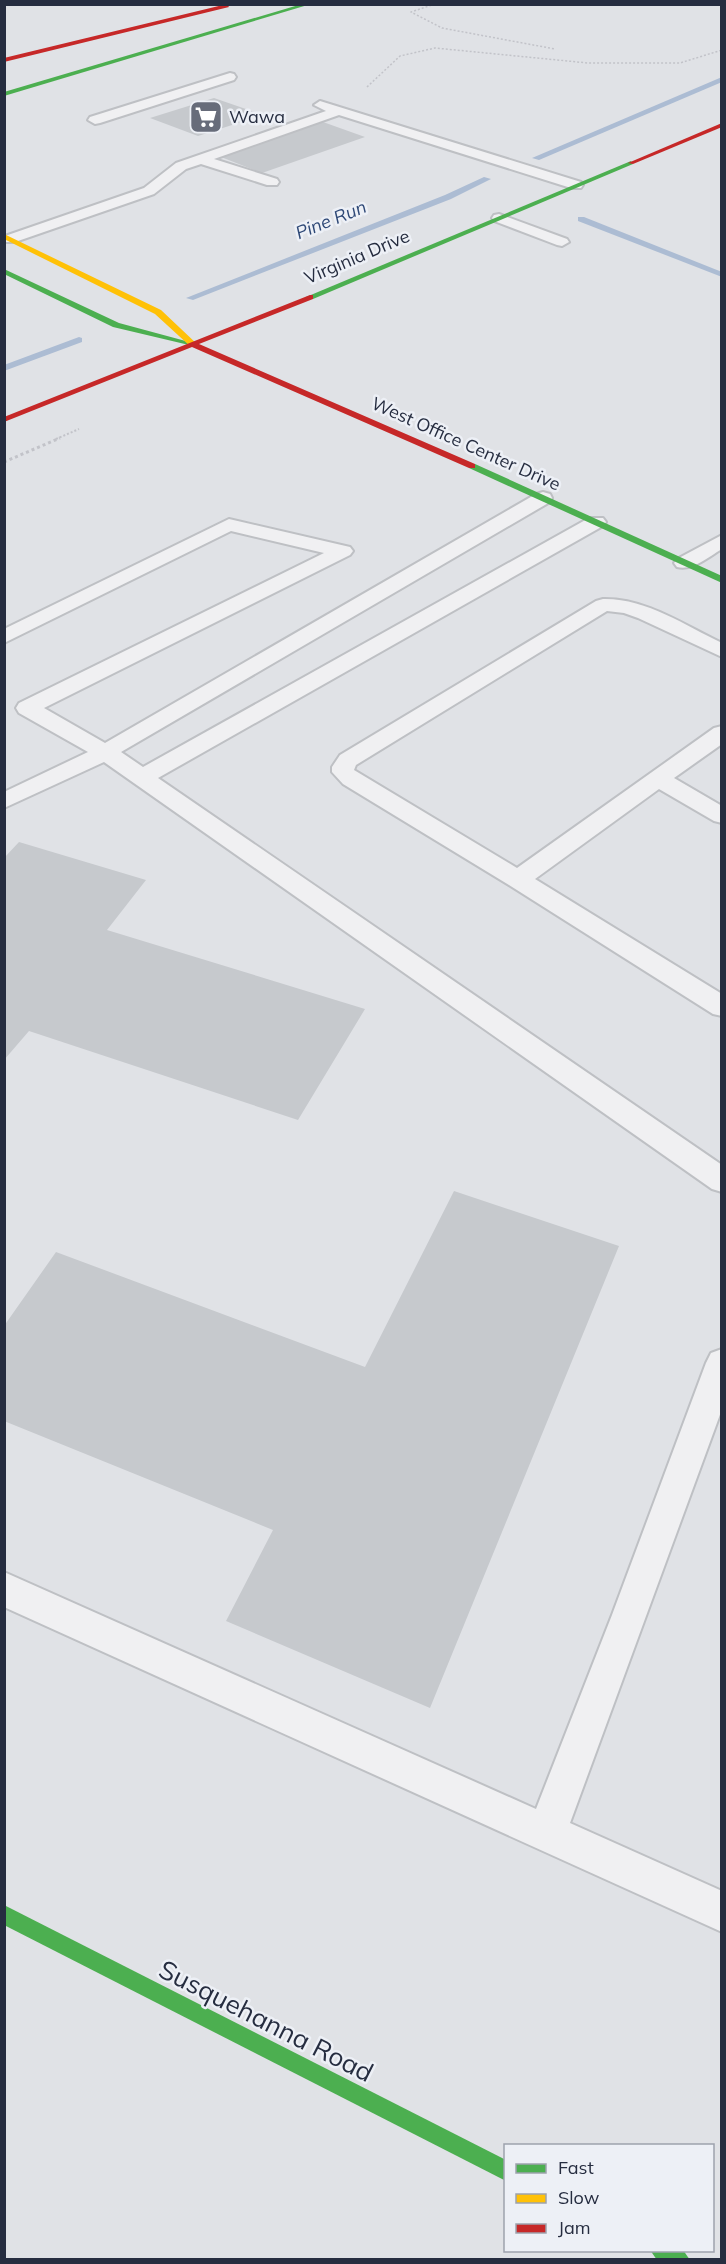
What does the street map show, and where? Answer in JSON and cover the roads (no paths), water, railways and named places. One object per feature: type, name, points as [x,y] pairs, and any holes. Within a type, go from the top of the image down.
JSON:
[{"type":"main road","points":[[4,60],[236,4]]},
{"type":"main road","points":[[4,94],[309,4]]},
{"type":"main road","name":"Virginia Drive","points":[[4,420],[194,345],[722,125]]},
{"type":"main road","points":[[7,237],[158,312],[194,345]]},
{"type":"main road","points":[[4,271],[117,325],[194,345]]},
{"type":"main road","name":"West Office Center Drive","points":[[194,345],[423,443],[722,580]]},
{"type":"main road","name":"Susquehanna Road","points":[[4,1914],[504,2170]]},
{"type":"main road","points":[[665,2252],[679,2259]]},
{"type":"lane","points":[[95,120],[230,77]]},
{"type":"lane","points":[[318,104],[576,185]]},
{"type":"lane","points":[[7,237],[149,191],[165,183],[170,174],[181,166],[339,111]]},
{"type":"lane","points":[[201,159],[272,182]]},
{"type":"lane","points":[[499,218],[562,242]]},
{"type":"lane","points":[[4,801],[105,752],[543,498]]},
{"type":"lane","points":[[141,778],[596,522]]},
{"type":"lane","points":[[4,637],[229,525],[344,551],[27,708],[105,752],[722,1181]]},
{"type":"lane","points":[[684,563],[722,541]]},
{"type":"lane","points":[[722,651],[634,609],[618,604],[603,605],[344,763],[343,772],[722,1007]]},
{"type":"lane","points":[[518,879],[722,733]]},
{"type":"lane","points":[[658,778],[722,816]]},
{"type":"lane","points":[[546,1834],[630,1615],[722,1363]]},
{"type":"lane","points":[[4,1589],[722,1912]]},
{"type":"waterway","name":"Pine Run","points":[[536,158],[722,79]]},
{"type":"waterway","name":"Pine Run","points":[[190,298],[448,197],[487,179]]},
{"type":"waterway","points":[[581,219],[722,275]]},
{"type":"waterway","name":"Pine Run","points":[[4,368],[79,340]]},
{"type":"place","name":"Wawa","points":[[206,117]]}]
